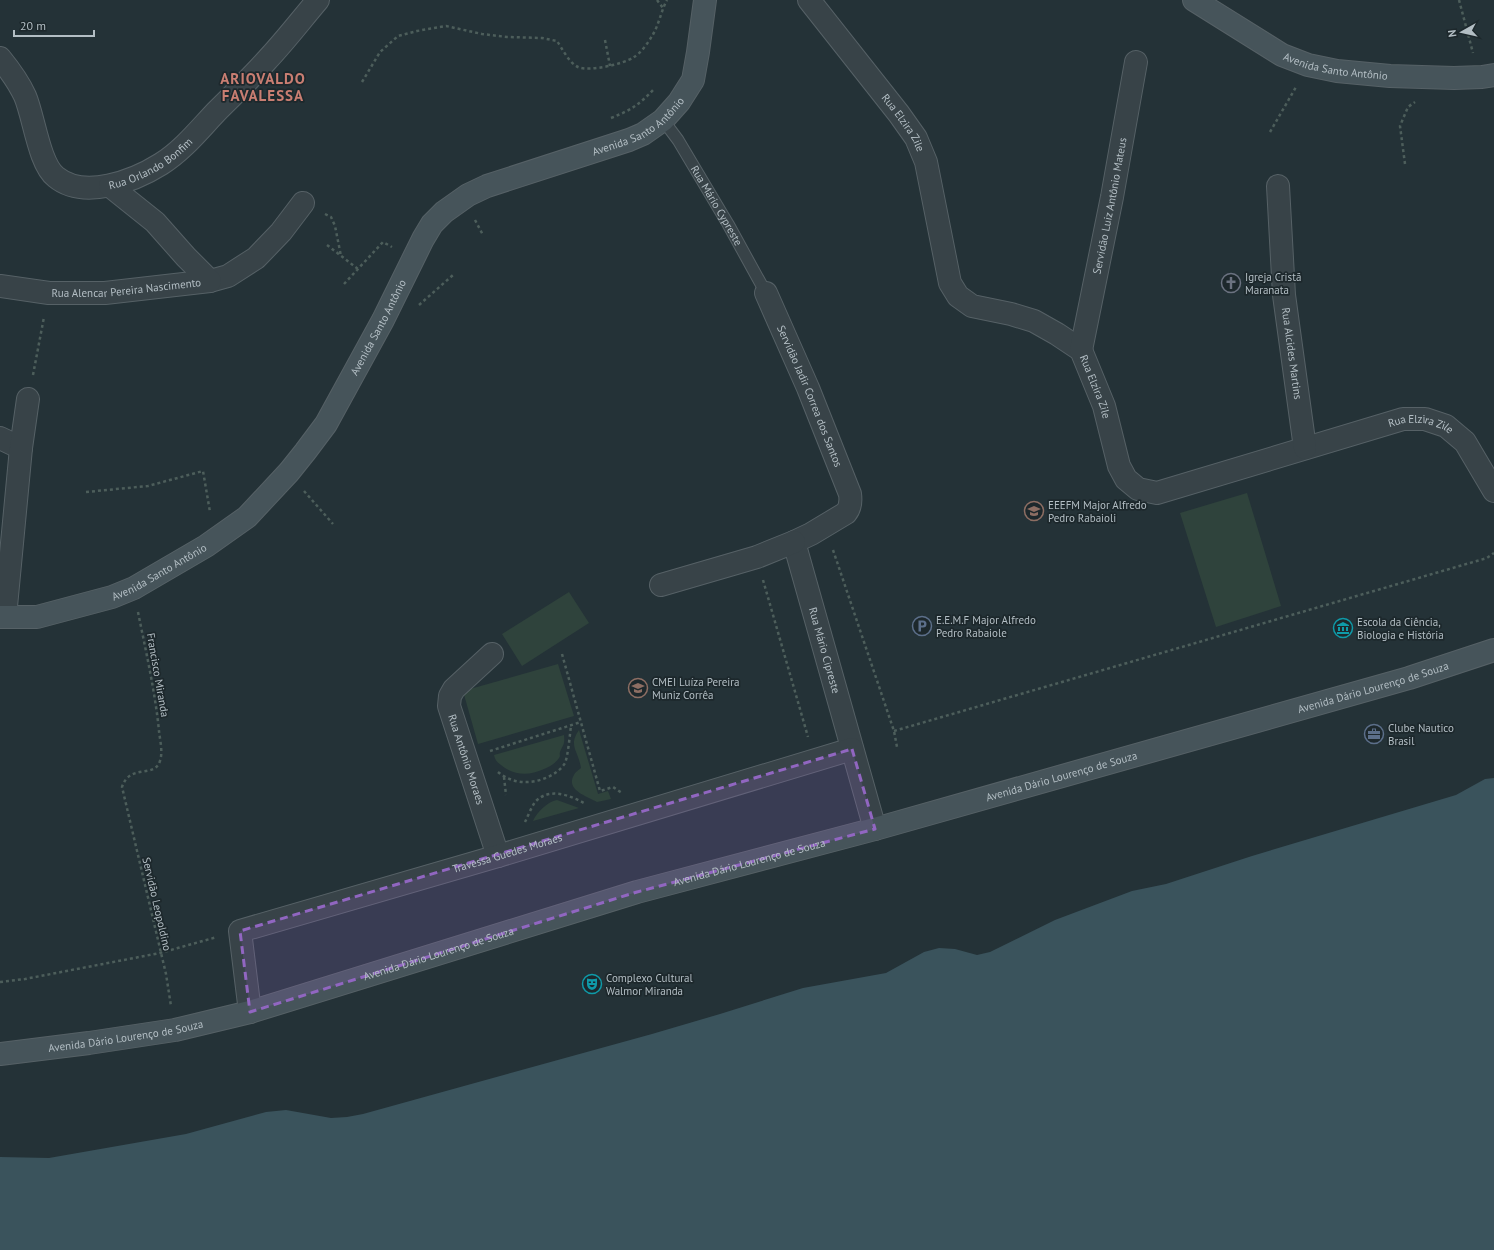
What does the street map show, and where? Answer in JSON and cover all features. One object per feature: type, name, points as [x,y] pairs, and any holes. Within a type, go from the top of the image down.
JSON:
[{"type":"street","name":"Rua Orlando Bonfim","points":[[0,58],[8,68],[24,96],[46,165],[55,177],[69,185],[82,188],[110,186],[140,175],[162,163],[180,148],[268,59],[318,0]]},
{"type":"street","name":"Avenida Santo Antônio","points":[[2,617],[37,617],[112,597],[134,588],[206,546],[246,517],[289,472],[326,424],[384,320],[423,239],[432,224],[444,212],[468,195],[487,186],[629,140],[643,134],[663,120],[679,102],[693,80],[705,0]]},
{"type":"street","name":"Rua Elzira Zile","points":[[809,0],[899,114],[916,138],[926,162],[950,283],[958,296],[972,306],[1011,314],[1034,321],[1081,350],[1104,406],[1119,466],[1126,479],[1138,489],[1157,493],[1403,419],[1424,419],[1446,426],[1465,442],[1494,491]]},
{"type":"street","name":"Avenida Santo Antônio","points":[[1194,0],[1282,55],[1308,66],[1337,72],[1390,76],[1433,78],[1488,76]]},
{"type":"street","name":"Servidão Luiz Antônio Mateus","points":[[1081,350],[1113,190],[1136,62]]},
{"type":"street","name":"Rua Alencar Pereira Nascimento","points":[[110,186],[155,222],[210,281]]},
{"type":"street","name":"Rua Alcides Martins","points":[[1278,186],[1284,295],[1305,448]]},
{"type":"street","points":[[210,281],[228,276],[256,258],[281,232],[302,202]]},
{"type":"street","name":"Rua Alencar Pereira Nascimento","points":[[0,286],[49,293],[105,293],[210,281]]},
{"type":"street","name":"Servidão Jadir Correa dos Santos","points":[[766,293],[808,388],[848,487],[851,500],[850,508],[846,513],[825,526]]},
{"type":"street","points":[[2,617],[28,399]]},
{"type":"street","points":[[0,438],[21,448]]},
{"type":"street","points":[[661,585],[757,557],[794,542],[825,526]]},
{"type":"street","name":"Rua Mário Cipreste","points":[[794,542],[875,829]]},
{"type":"street","name":"Avenida Dário Lourenço de Souza","points":[[0,1054],[175,1030],[250,1012],[637,892],[875,829],[1409,678],[1494,650]]},
{"type":"street","name":"Rua Antônio Moraes","points":[[492,654],[454,689],[450,696],[449,706],[498,856]]},
{"type":"street","name":"Travessa Guedes Moraes","points":[[240,931],[498,856],[852,749]]},
{"type":"street","points":[[240,931],[250,1012]]},
{"type":"lane","name":"Rua Mário Cypreste","points":[[663,120],[728,224],[766,293]]},
{"type":"path","points":[[657,0],[663,8]]},
{"type":"path","points":[[362,82],[380,52],[398,36],[446,26],[482,34],[507,37],[542,38],[557,41],[567,56],[578,67],[594,68],[614,66],[635,57],[652,36],[667,0]]},
{"type":"path","points":[[1458,0],[1473,52],[1488,76]]},
{"type":"path","points":[[605,40],[610,66]]},
{"type":"path","points":[[1405,164],[1400,126],[1408,107],[1413,103],[1426,101],[1432,97],[1433,78]]},
{"type":"path","points":[[1270,132],[1300,82]]},
{"type":"path","points":[[302,202],[332,217],[341,256]]},
{"type":"path","points":[[344,284],[383,242],[394,248]]},
{"type":"path","points":[[327,245],[358,269]]},
{"type":"path","points":[[28,399],[49,293]]},
{"type":"path","points":[[86,492],[148,486],[202,471],[210,514],[210,530],[206,546]]},
{"type":"path","points":[[289,472],[333,524]]},
{"type":"path","points":[[825,526],[894,731],[897,747]]},
{"type":"path","points":[[894,731],[1480,561],[1494,554]]},
{"type":"path","points":[[757,557],[810,742]]},
{"type":"path","name":"Francisco Miranda","points":[[124,783],[130,774],[151,770],[158,765],[161,755],[156,698],[134,588]]},
{"type":"path","points":[[562,654],[600,791],[613,787],[623,794]]},
{"type":"path","points":[[484,753],[581,722]]},
{"type":"path","points":[[494,766],[498,773],[512,780],[524,782],[537,780],[553,774],[565,762],[571,725]]},
{"type":"path","name":"Servidão Leopoldino","points":[[124,783],[122,788],[123,794],[166,974],[175,1030]]},
{"type":"path","points":[[523,827],[534,803],[542,796],[560,793],[572,796],[585,804]]},
{"type":"path","points":[[0,982],[25,979],[160,953],[240,931]]},
{"type":"highlighted area","points":[[852,749],[875,829],[637,892],[250,1012],[240,931]]},
{"type":"green space","points":[[1247,493],[1281,606],[1216,627],[1180,513]]},
{"type":"green space","points":[[569,592],[589,623],[522,666],[502,634]]},
{"type":"green space","points":[[558,664],[574,716],[478,744],[463,691]]},
{"type":"green space","points":[[579,730],[598,794],[608,791],[611,799],[597,802],[578,792],[572,785],[572,780],[576,772],[581,768],[574,744],[574,740]]},
{"type":"green space","points":[[564,735],[564,743],[560,756],[556,762],[533,773],[522,774],[506,769],[498,763],[494,757],[494,755]]},
{"type":"green space","points":[[557,800],[579,808],[533,821],[543,808]]},
{"type":"water","points":[[1494,778],[1494,1250],[0,1250],[0,1157],[49,1158],[186,1134],[266,1112],[286,1110],[331,1118],[363,1114],[652,1034],[803,988],[886,973],[924,952],[939,948],[955,949],[977,955],[990,952],[1055,920],[1132,891],[1166,884],[1252,856],[1456,795],[1485,779]]},
{"type":"place","name":"Igreja Cristã Maranata","points":[[1231,283]]},
{"type":"place","name":"EEEFM Major Alfredo Pedro Rabaioli","points":[[1034,511]]},
{"type":"place","name":"E.E.M.F Major Alfredo Pedro Rabaiole","points":[[922,626]]},
{"type":"place","name":"Escola da Ciência, Biologia e História","points":[[1343,628]]},
{"type":"place","name":"CMEI Luíza Pereira Muniz Corrêa","points":[[638,688]]},
{"type":"place","name":"Clube Nautico Brasil","points":[[1374,734]]},
{"type":"place","name":"Complexo Cultural Walmor Miranda","points":[[592,984]]},
{"type":"district","name":"ARIOVALDO FAVALESSA","points":[[263,86]]}]
